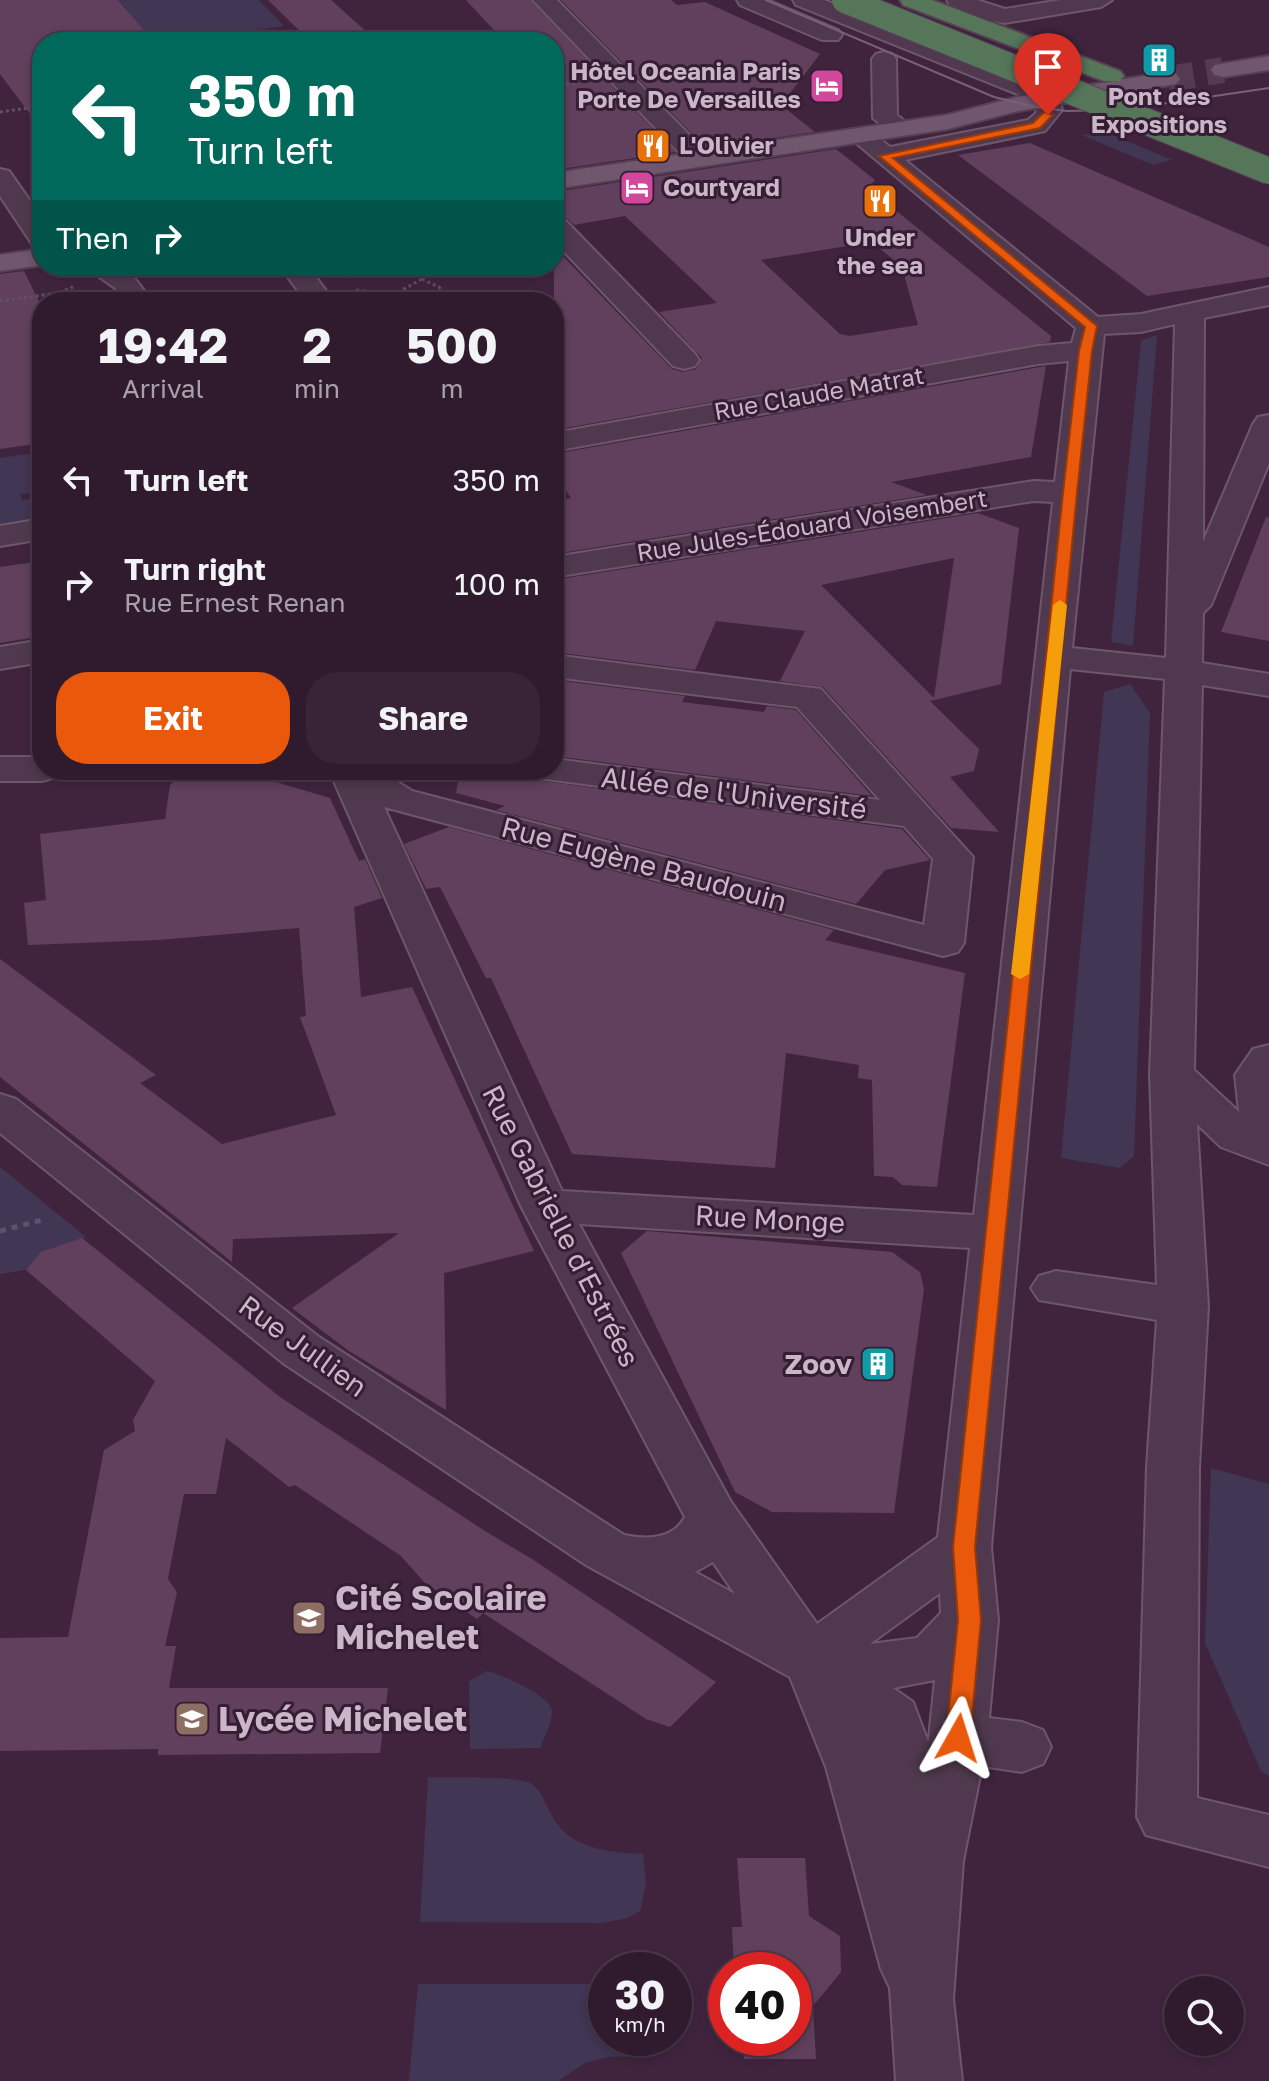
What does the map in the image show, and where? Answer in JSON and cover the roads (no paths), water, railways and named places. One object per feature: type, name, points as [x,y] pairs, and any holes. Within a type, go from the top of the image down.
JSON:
[{"type":"highway","points":[[845,0],[1269,171]]},
{"type":"highway","points":[[911,0],[1184,104]]},
{"type":"main road","points":[[1223,70],[1269,63]]},
{"type":"main road","points":[[564,179],[948,122],[988,109],[1168,79]]},
{"type":"main road","points":[[0,263],[32,258]]},
{"type":"street","points":[[544,0],[699,159]]},
{"type":"street","points":[[748,0],[911,71]]},
{"type":"street","points":[[804,0],[1048,98],[1047,117],[1036,126],[884,156]]},
{"type":"street","points":[[958,0],[994,15],[1005,16],[1101,0]]},
{"type":"street","points":[[884,59],[885,118],[901,129]]},
{"type":"street","points":[[961,94],[988,109],[1036,126]]},
{"type":"street","points":[[860,136],[1088,339],[964,1547],[970,1620],[958,1738],[932,1861],[921,1999]]},
{"type":"street","points":[[0,177],[32,223]]},
{"type":"street","points":[[564,235],[684,360]]},
{"type":"street","points":[[114,276],[126,283],[131,292]]},
{"type":"street","points":[[308,276],[327,290]]},
{"type":"street","name":"Rue Claude Matrat","points":[[564,440],[1038,355],[1141,323],[1269,296]]},
{"type":"street","points":[[1190,312],[1185,626],[1172,1074],[1183,1306],[1173,1467],[1167,1817],[1269,1841]]},
{"type":"street","points":[[1185,626],[1269,424]]},
{"type":"street","name":"Rue Jules-Édouard Voisembert","points":[[564,565],[1034,491],[1070,493]]},
{"type":"street","points":[[0,536],[32,531]]},
{"type":"street","points":[[0,658],[32,653]]},
{"type":"street","points":[[1055,657],[1183,669],[1269,685]]},
{"type":"street","points":[[564,667],[808,697],[916,816]]},
{"type":"street","points":[[0,769],[32,769]]},
{"type":"street","name":"Allée de l'Université","points":[[564,772],[916,816]]},
{"type":"street","name":"Rue Gabrielle d'Estrées","points":[[354,780],[545,1206],[712,1517],[812,1662]]},
{"type":"street","name":"Rue Eugène Baudouin","points":[[367,780],[398,799],[943,943],[953,857],[916,816]]},
{"type":"street","points":[[1269,1059],[1257,1075],[1262,1116],[1269,1123]]},
{"type":"street","points":[[1172,1074],[1237,1136],[1269,1150]]},
{"type":"street","name":"Rue Jullien","points":[[0,1109],[301,1350],[605,1550],[812,1662]]},
{"type":"street","name":"Rue Monge","points":[[545,1206],[994,1233]]},
{"type":"street","points":[[1056,1288],[1183,1306]]},
{"type":"street","points":[[623,1558],[679,1556],[697,1545],[712,1517]]},
{"type":"street","points":[[812,1662],[849,1629],[964,1547]]},
{"type":"street","points":[[812,1662],[877,1668],[933,1658],[970,1620]]},
{"type":"street","points":[[812,1662],[892,1719],[932,1861]]},
{"type":"street","points":[[812,1662],[856,1767],[921,1999],[929,2081]]},
{"type":"street","points":[[958,1738],[1022,1747]]},
{"type":"tunnel","points":[[1168,79],[1223,70]]},
{"type":"tram line","points":[[766,0],[994,97],[1035,107],[1067,111],[1120,110],[1269,88]]},
{"type":"place","name":"Pont des Expositions","points":[[1159,60]]},
{"type":"place","name":"Hôtel Oceania Paris Porte De Versailles","points":[[827,86]]},
{"type":"place","name":"L'Olivier","points":[[653,146]]},
{"type":"place","name":"Courtyard","points":[[637,188]]},
{"type":"place","name":"Under the sea","points":[[880,201]]},
{"type":"place","name":"Zoov","points":[[878,1364]]},
{"type":"place","name":"Cité Scolaire Michelet","points":[[309,1618]]},
{"type":"place","name":"Lycée Michelet","points":[[192,1719]]}]
